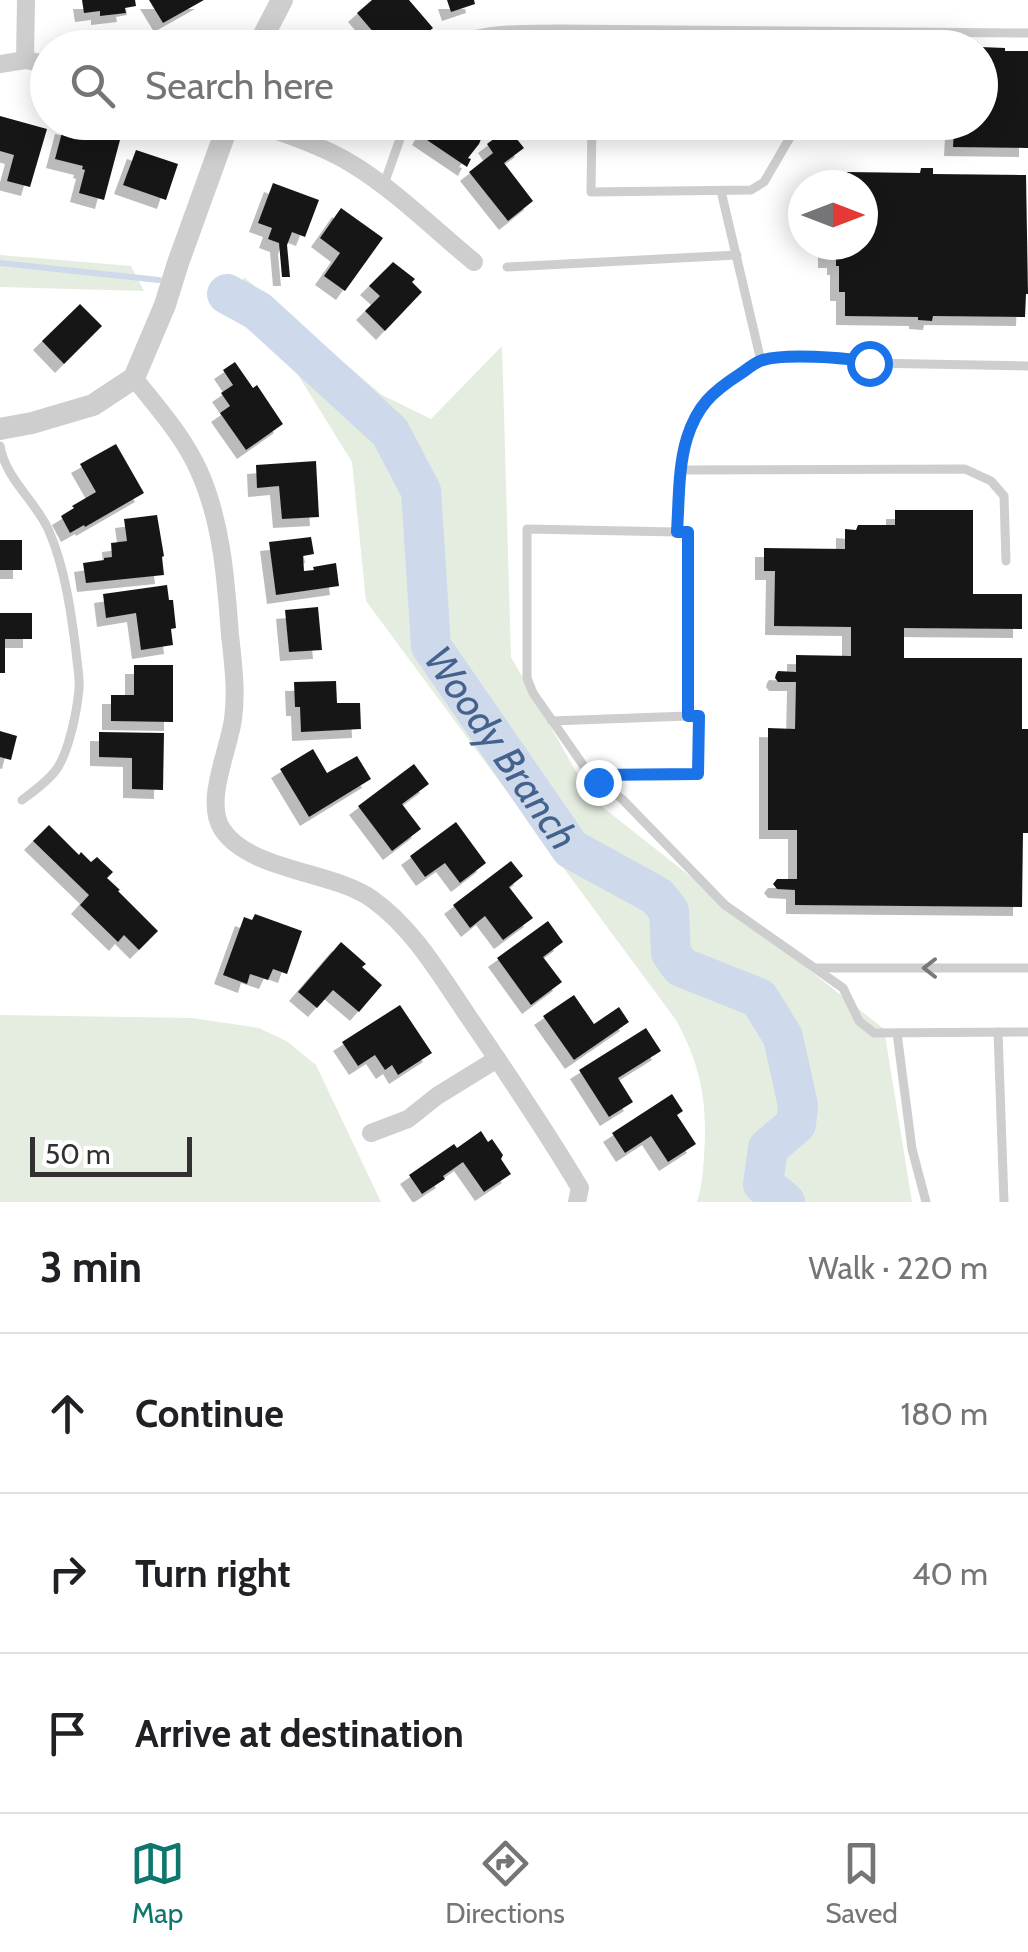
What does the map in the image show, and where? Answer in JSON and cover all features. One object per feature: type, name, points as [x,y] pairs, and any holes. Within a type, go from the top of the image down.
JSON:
[{"type":"street","points":[[25,60],[26,0]]},
{"type":"street","points":[[266,30],[282,0]]},
{"type":"street","points":[[0,64],[30,61]]},
{"type":"street","points":[[0,428],[93,404],[134,378],[165,305],[222,140]]},
{"type":"street","points":[[303,140],[352,164],[474,262]]},
{"type":"street","points":[[134,378],[169,422],[199,470],[218,530],[234,681],[233,717],[216,794],[215,814],[223,831],[255,855],[369,896],[393,916],[425,953],[538,1117],[580,1188],[577,1202]]},
{"type":"street","points":[[371,1134],[408,1118],[497,1058]]},
{"type":"lane","points":[[520,30],[675,30]]},
{"type":"lane","points":[[998,33],[1028,33]]},
{"type":"lane","points":[[383,187],[400,140]]},
{"type":"lane","points":[[592,140],[591,192],[751,190],[764,182],[788,140]]},
{"type":"lane","points":[[721,191],[762,360]]},
{"type":"lane","points":[[507,267],[737,256]]},
{"type":"lane","points":[[677,532],[686,442],[696,416],[704,402],[762,360],[792,357],[869,363],[1028,366]]},
{"type":"lane","points":[[0,446],[8,470],[49,530],[66,592],[79,686],[66,749],[58,768],[22,800]]},
{"type":"lane","points":[[682,470],[965,469],[990,481],[1004,496],[1006,561]]},
{"type":"lane","points":[[688,716],[688,532],[527,529],[527,678],[533,693],[590,775],[622,799],[725,904],[844,988],[859,1021],[874,1032],[1028,1032]]},
{"type":"lane","points":[[552,721],[699,716],[698,774],[590,775]]},
{"type":"lane","points":[[814,968],[1028,968]]},
{"type":"lane","points":[[896,1032],[912,1149],[926,1202]]},
{"type":"lane","points":[[998,1032],[1004,1202]]},
{"type":"shaded area","points":[[0,255],[131,266],[144,291],[0,287]]},
{"type":"shaded area","points":[[244,277],[382,395],[431,419],[502,346],[511,657],[591,798],[884,1029],[912,1202],[697,1202],[703,1173],[705,1119],[701,1085],[685,1037],[366,601],[352,462],[290,362],[231,316]]},
{"type":"shaded area","points":[[0,1015],[192,1018],[259,1028],[288,1042],[316,1065],[381,1202],[0,1202]]},
{"type":"building","points":[[82,0],[135,0],[136,6],[125,8],[126,13],[100,16],[100,11],[84,13]]},
{"type":"building","points":[[149,0],[204,0],[163,23]]},
{"type":"building","points":[[372,0],[409,0],[433,28],[371,30],[357,13]]},
{"type":"building","points":[[447,0],[474,0],[475,4],[451,12]]},
{"type":"building","points":[[998,48],[1028,51],[1028,148],[953,147],[953,140],[998,140]]},
{"type":"building","points":[[0,116],[30,124],[30,140],[44,140],[30,187],[7,181],[14,155],[0,151]]},
{"type":"building","points":[[60,140],[120,140],[104,200],[79,193],[83,166],[55,159]]},
{"type":"building","points":[[427,140],[481,140],[468,158],[471,159],[467,167]]},
{"type":"building","points":[[492,140],[518,140],[524,148],[504,163],[533,201],[508,221],[469,172],[493,153],[487,144]]},
{"type":"building","points":[[136,150],[178,164],[166,200],[123,185]]},
{"type":"building","points":[[921,168],[933,168],[933,174],[1026,175],[1025,317],[933,316],[932,321],[918,317],[845,316],[845,292],[839,292],[836,260],[878,260],[878,172],[920,173]]},
{"type":"building","points":[[273,183],[319,200],[305,237],[292,232],[287,245],[290,277],[282,277],[279,243],[268,239],[272,228],[258,223]]},
{"type":"building","points":[[341,208],[383,238],[345,291],[324,276],[340,253],[320,238]]},
{"type":"building","points":[[393,262],[415,279],[412,282],[422,292],[385,331],[365,311],[380,296],[369,286]]},
{"type":"building","points":[[80,304],[102,326],[64,364],[42,341]]},
{"type":"building","points":[[235,362],[253,388],[257,385],[283,424],[246,450],[220,413],[230,406],[221,393],[233,385],[223,370]]},
{"type":"building","points":[[116,444],[144,493],[70,533],[61,516],[96,492],[80,464]]},
{"type":"building","points":[[316,461],[319,517],[282,519],[279,486],[257,488],[256,465]]},
{"type":"building","points":[[895,510],[973,510],[973,594],[1022,594],[1022,629],[904,628],[904,658],[1022,658],[1022,729],[1028,729],[1028,833],[1023,833],[1022,907],[795,905],[795,890],[777,889],[773,884],[777,879],[797,879],[797,830],[768,830],[768,728],[795,729],[796,682],[778,682],[776,674],[796,672],[796,655],[851,656],[851,627],[774,626],[775,571],[764,571],[764,548],[845,549],[845,529],[895,525]]},
{"type":"building","points":[[157,515],[164,575],[86,583],[83,563],[112,557],[111,543],[127,541],[124,519]]},
{"type":"building","points":[[311,537],[314,554],[303,556],[304,571],[336,563],[339,586],[276,595],[269,542]]},
{"type":"building","points":[[0,540],[22,540],[22,570],[0,570]]},
{"type":"building","points":[[167,585],[176,628],[171,629],[173,645],[141,650],[136,613],[106,618],[103,594]]},
{"type":"building","points":[[318,607],[322,650],[289,652],[285,610]]},
{"type":"building","points":[[0,613],[32,613],[32,639],[5,639],[5,673],[0,673]]},
{"type":"building","points":[[134,665],[173,665],[173,722],[111,721],[111,695],[134,695]]},
{"type":"building","points":[[336,681],[337,703],[360,703],[361,729],[301,732],[294,682]]},
{"type":"building","points":[[0,731],[17,736],[11,760],[0,757]]},
{"type":"building","points":[[99,732],[164,733],[163,790],[132,789],[132,758],[99,757]]},
{"type":"building","points":[[313,749],[327,773],[357,756],[371,779],[309,817],[280,769]]},
{"type":"building","points":[[414,764],[429,784],[402,804],[421,829],[392,851],[358,806]]},
{"type":"building","points":[[456,822],[486,863],[460,883],[445,863],[425,877],[410,856]]},
{"type":"building","points":[[49,825],[79,855],[81,852],[91,862],[97,857],[113,872],[107,878],[158,931],[139,950],[124,935],[118,942],[80,905],[89,895],[33,841]]},
{"type":"building","points":[[511,861],[523,876],[509,887],[533,918],[503,940],[485,916],[470,928],[453,905]]},
{"type":"building","points":[[255,914],[302,931],[287,974],[273,969],[268,980],[250,974],[247,984],[223,975],[244,917],[252,920]]},
{"type":"building","points":[[548,921],[563,942],[543,957],[562,982],[531,1005],[497,958]]},
{"type":"building","points":[[341,942],[382,985],[359,1012],[333,990],[317,1008],[298,992]]},
{"type":"building","points":[[574,995],[594,1024],[619,1007],[629,1022],[574,1060],[543,1016]]},
{"type":"building","points":[[400,1005],[432,1053],[398,1075],[392,1065],[385,1070],[375,1055],[358,1066],[342,1042]]},
{"type":"building","points":[[646,1028],[661,1051],[618,1078],[633,1102],[609,1117],[579,1070]]},
{"type":"building","points":[[672,1094],[683,1111],[677,1115],[696,1144],[668,1162],[651,1136],[625,1153],[612,1133]]},
{"type":"building","points":[[481,1131],[488,1142],[492,1139],[511,1174],[484,1192],[463,1162],[422,1194],[409,1175]]},
{"type":"waterway","name":"Woody Branch","points":[[0,263],[159,280]]},
{"type":"waterway","name":"Woody Branch","points":[[227,294],[258,311],[390,432],[421,491],[431,646],[571,849],[657,896],[669,911],[671,953],[681,967],[759,998],[783,1037],[798,1106],[796,1124],[768,1148],[763,1184],[785,1202]]},
{"type":"route","points":[[598,782],[590,775],[698,774],[699,716],[688,716],[688,532],[677,532],[686,442],[704,402],[762,360],[792,357],[869,363]]}]
